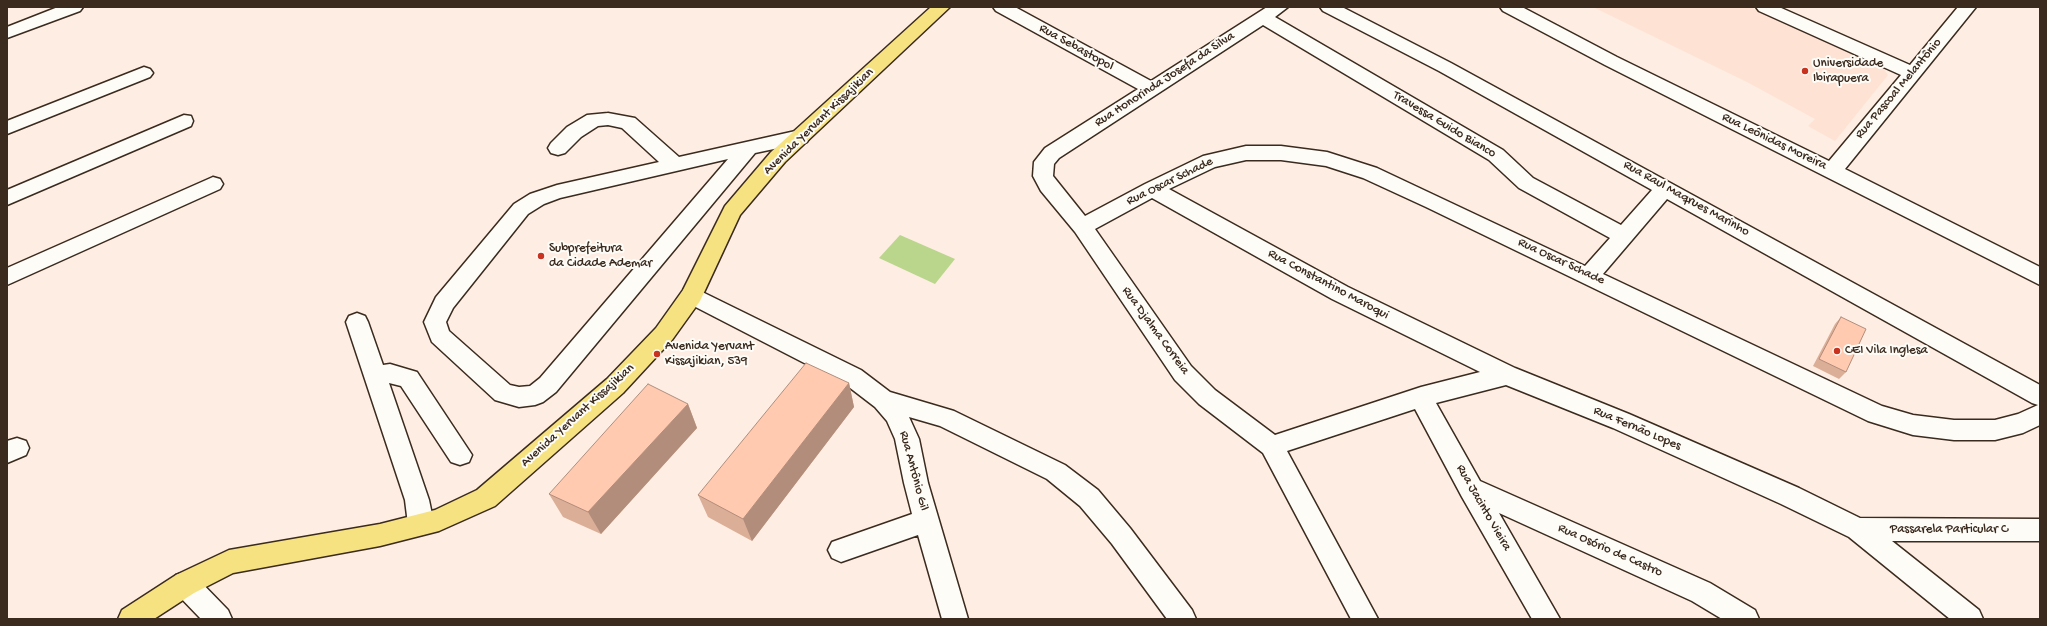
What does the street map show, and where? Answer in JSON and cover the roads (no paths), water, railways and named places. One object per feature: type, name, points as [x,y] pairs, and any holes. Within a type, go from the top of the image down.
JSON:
[{"type":"main road","name":"Avenida Yervant Kissajikian","points":[[131,619],[185,584],[229,562],[380,535],[439,520],[486,498],[616,386],[664,334],[692,295],[732,211],[778,157],[940,7]]},
{"type":"street","points":[[7,33],[74,7]]},
{"type":"street","name":"Rua Honorinda Josefa da Silva","points":[[1052,153],[1279,7]]},
{"type":"street","name":"Rua Raul Maqrues Marinho","points":[[1329,7],[1445,67],[2040,396]]},
{"type":"street","name":"Rua Leônidas Moreira","points":[[1509,7],[1611,61],[2040,277]]},
{"type":"street","points":[[1764,7],[1912,73]]},
{"type":"street","name":"Rua Pascoal Melantônio","points":[[1832,171],[1966,7]]},
{"type":"street","name":"Rua Sebastopol","points":[[1011,9],[1151,89]]},
{"type":"street","name":"Travessa Guido Bianco","points":[[1262,17],[1496,155],[1526,183],[1623,236]]},
{"type":"street","points":[[7,128],[144,72]]},
{"type":"street","points":[[558,148],[574,132],[594,120],[608,119],[628,123],[675,165]]},
{"type":"street","points":[[7,198],[184,121]]},
{"type":"street","points":[[749,148],[548,385],[535,395],[519,397],[504,393],[440,336],[435,322],[444,304],[521,209],[537,200],[557,192],[749,148],[800,137]]},
{"type":"street","name":"Rua Oscar Schade","points":[[1082,228],[1152,189],[1210,161],[1246,152],[1281,153],[1327,159],[1370,173],[1590,276],[1836,397],[1876,414],[1913,425],[1954,430],[1995,430],[2023,423],[2040,414]]},
{"type":"street","name":"Rua Djalma Correia","points":[[1052,153],[1044,162],[1042,169],[1043,176],[1048,186],[1082,228],[1183,373],[1207,397],[1272,446],[1365,619]]},
{"type":"street","points":[[7,277],[214,184]]},
{"type":"street","points":[[1590,276],[1665,188]]},
{"type":"street","name":"Rua Constantino Maroqui","points":[[1152,189],[1340,294],[1507,375]]},
{"type":"street","name":"Rua Antônio Gil","points":[[692,295],[853,377],[883,400],[896,415],[907,439],[916,483],[954,619]]},
{"type":"street","points":[[356,322],[417,500],[421,524]]},
{"type":"street","points":[[375,376],[390,373],[409,379],[460,455]]},
{"type":"street","points":[[1272,446],[1421,397],[1507,375]]},
{"type":"street","name":"Rua Fernão Lopes","points":[[1507,375],[1622,421],[1790,496],[1858,529],[1970,619]]},
{"type":"street","name":"Rua Jacinto Vieira","points":[[1421,397],[1470,489],[1547,619]]},
{"type":"street","points":[[883,400],[946,418],[1056,472],[1089,498],[1121,536],[1183,619]]},
{"type":"street","name":"Rua Osório de Castro","points":[[1470,489],[1694,589],[1746,619]]},
{"type":"street","points":[[841,550],[903,530],[926,520]]},
{"type":"street","name":"Passarela Particular C","points":[[1858,529],[2040,530]]},
{"type":"street","points":[[185,584],[219,619]]},
{"type":"place","name":"Universidade Ibirapuera","points":[[1805,71]]},
{"type":"place","name":"Subprefeitura da Cidade Ademar","points":[[541,256]]},
{"type":"place","name":"CEI Vila Inglesa","points":[[1837,351]]},
{"type":"place","name":"Avenida Yervant Kissajikian, 539","points":[[657,354]]}]
